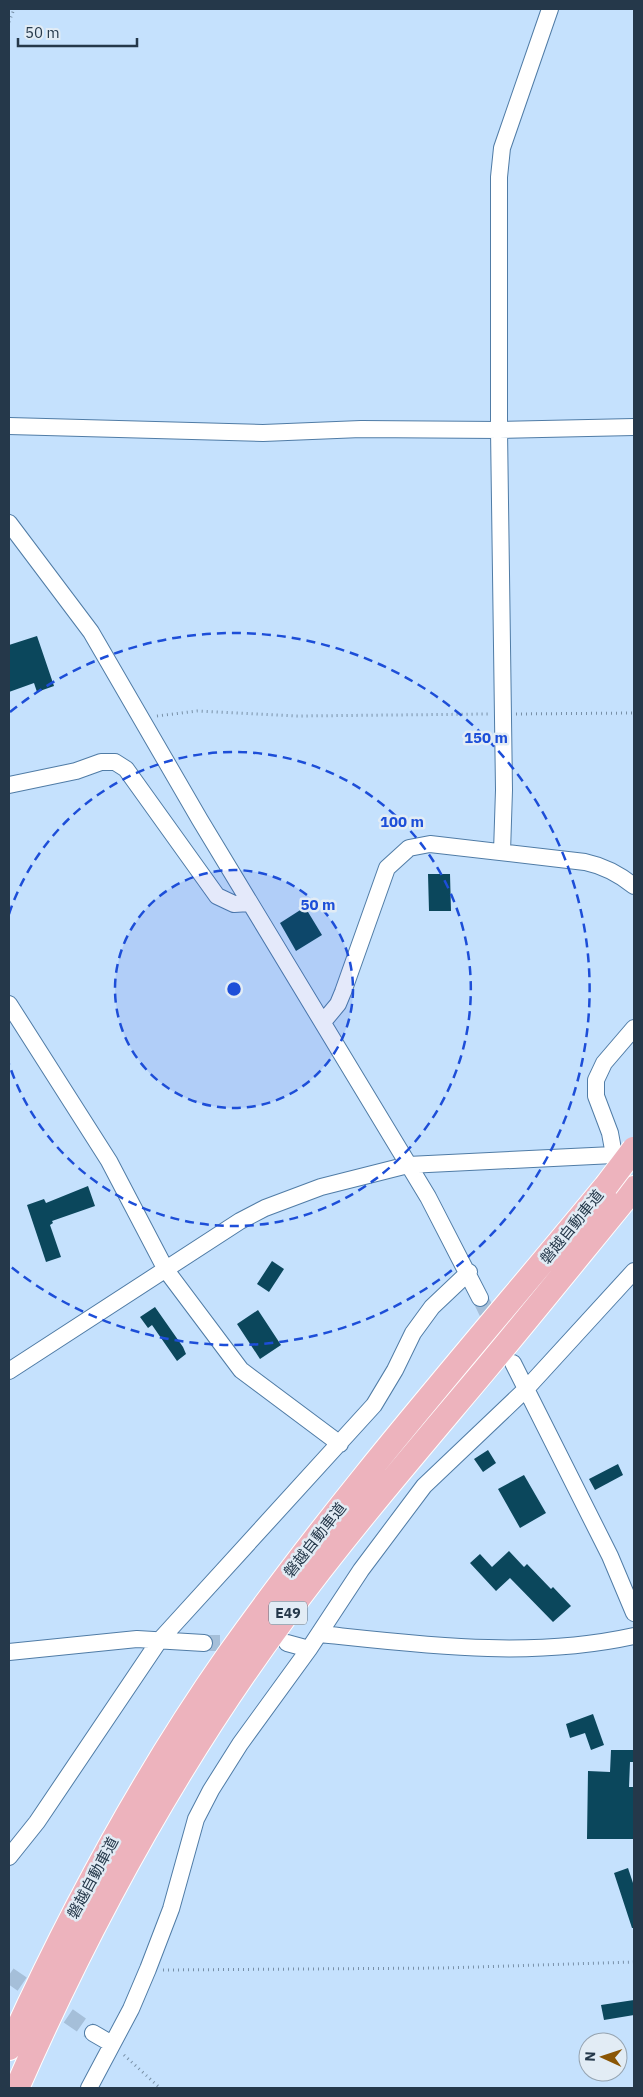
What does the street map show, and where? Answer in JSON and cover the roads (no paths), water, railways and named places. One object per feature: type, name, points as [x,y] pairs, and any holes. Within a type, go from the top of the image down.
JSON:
[{"type":"highway","name":"磐越自動車道","points":[[9,2048],[51,1957],[108,1847],[172,1742],[226,1659],[361,1480],[606,1186],[624,1152]]},
{"type":"highway","name":"磐越自動車道","points":[[17,2088],[71,1968],[109,1896],[192,1754],[248,1669],[283,1619],[382,1492],[634,1188]]},
{"type":"street","points":[[502,852],[503,714],[499,430],[499,178],[502,148],[550,9]]},
{"type":"street","points":[[9,426],[263,432],[361,429],[499,430],[634,427]]},
{"type":"street","points":[[9,523],[91,632],[250,904],[428,1197],[480,1298]]},
{"type":"street","points":[[9,785],[76,771],[101,762],[115,762],[126,769],[217,896],[234,904],[250,904]]},
{"type":"street","points":[[323,1022],[340,998],[387,868],[409,848],[430,844],[601,865],[634,886]]},
{"type":"street","points":[[9,1004],[109,1161],[166,1270],[241,1370],[340,1444]]},
{"type":"street","points":[[624,1152],[610,1133],[596,1096],[596,1080],[604,1063],[634,1028]]},
{"type":"street","points":[[9,1371],[240,1221],[264,1208],[321,1187],[408,1165],[624,1152],[634,1154]]},
{"type":"street","points":[[89,2088],[131,2009],[148,1969],[171,1909],[196,1820],[211,1790],[240,1744],[320,1634],[361,1570],[424,1486],[526,1389],[634,1271]]},
{"type":"street","points":[[9,1857],[36,1822],[159,1641],[374,1405],[395,1370],[413,1333],[432,1307],[468,1272]]},
{"type":"street","points":[[513,1363],[610,1556],[634,1613]]},
{"type":"street","points":[[320,1634],[451,1647],[523,1650],[594,1644],[634,1636]]},
{"type":"street","points":[[9,1652],[137,1639],[204,1643]]},
{"type":"street","points":[[287,1643],[309,1649]]},
{"type":"street","points":[[93,2033],[112,2044]]},
{"type":"tunnel","points":[[480,1298],[508,1355]]},
{"type":"tunnel","points":[[204,1643],[245,1643]]},
{"type":"tunnel","points":[[9,1975],[93,2033]]}]
